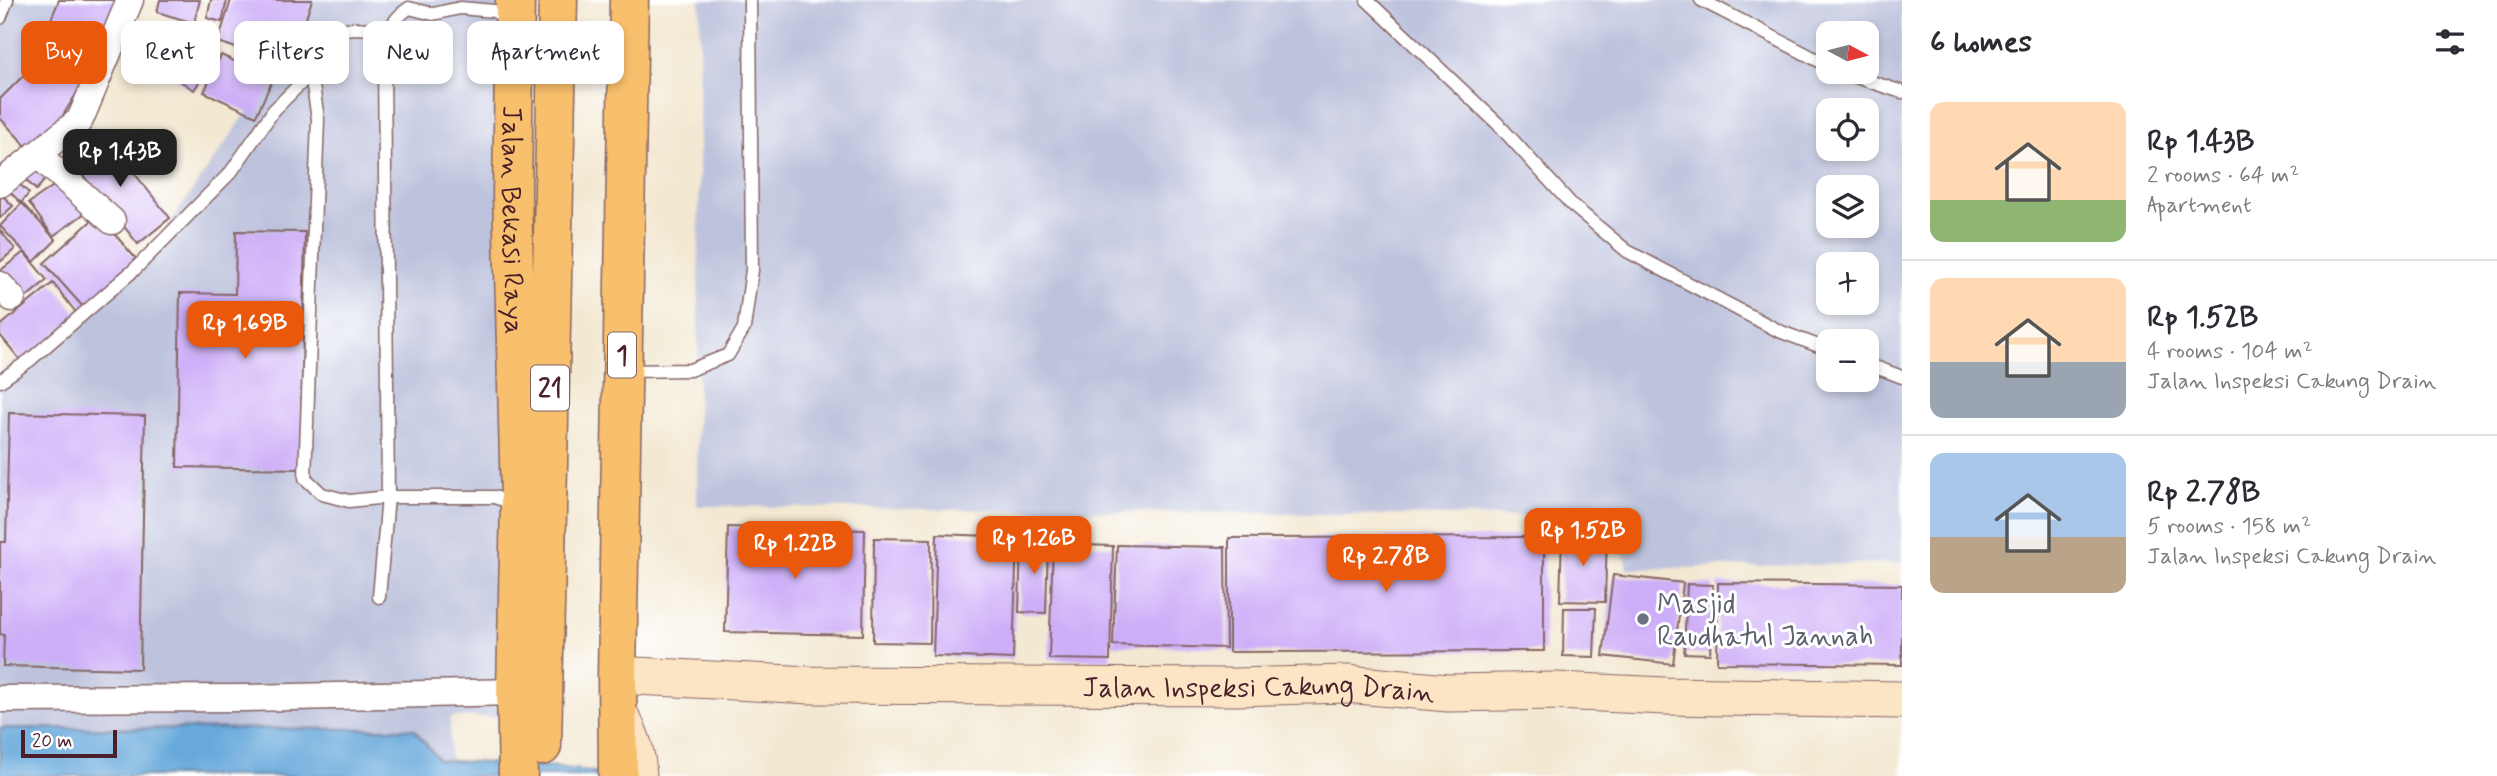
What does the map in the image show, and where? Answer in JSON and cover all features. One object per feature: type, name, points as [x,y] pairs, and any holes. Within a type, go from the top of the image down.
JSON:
[{"type":"highway","name":"21","points":[[542,776],[558,0]]},
{"type":"highway","points":[[613,0],[625,770]]},
{"type":"highway","name":"1","points":[[625,770],[617,693],[629,0]]},
{"type":"highway","name":"Jalan Bekasi Raya","points":[[508,12],[512,193],[507,498],[518,776]]},
{"type":"street","points":[[0,184],[80,120],[130,0]]},
{"type":"street","points":[[37,154],[112,221]]},
{"type":"street","name":"Jalan Inspeksi Cakung Drain","points":[[617,693],[810,685],[1236,687],[1347,684],[1448,693],[1556,691],[1666,696],[1902,700]]},
{"type":"street","points":[[0,698],[247,698],[516,692]]},
{"type":"lane","points":[[0,18],[7,0]]},
{"type":"lane","points":[[622,372],[690,370],[728,355],[744,328],[752,270],[750,0]]},
{"type":"lane","points":[[1367,0],[1497,123],[1572,205],[1627,251],[1779,331],[1816,344]]},
{"type":"lane","points":[[1701,0],[1816,59]]},
{"type":"lane","points":[[396,21],[409,8],[433,14],[460,8],[508,12]]},
{"type":"lane","points":[[0,381],[30,360],[135,269],[231,172],[274,110],[301,84]]},
{"type":"lane","points":[[313,84],[318,118],[305,478],[322,494],[349,500],[388,497],[507,498]]},
{"type":"lane","points":[[379,597],[388,497],[384,84]]},
{"type":"lane","points":[[1877,84],[1902,92]]},
{"type":"lane","points":[[1879,368],[1902,377]]},
{"type":"shaded area","points":[[0,0],[62,0],[55,21],[21,21],[22,84],[0,120]]},
{"type":"shaded area","points":[[302,0],[515,0],[515,21],[467,21],[467,84],[514,84],[504,717],[450,717],[450,776],[0,776],[0,373],[151,250],[266,84],[349,84],[349,21],[296,21]]},
{"type":"shaded area","points":[[700,0],[1902,0],[1902,563],[1627,569],[1616,518],[697,506]]},
{"type":"water","points":[[0,728],[414,729],[439,760],[558,767],[625,776],[0,776]]},
{"type":"building","points":[[59,0],[116,0],[107,23],[50,21]]},
{"type":"building","points":[[160,0],[200,0],[195,21],[157,12]]},
{"type":"building","points":[[211,0],[227,0],[222,22],[207,18]]},
{"type":"building","points":[[231,0],[312,0],[305,21],[234,21],[234,47],[220,43]]},
{"type":"building","points":[[221,55],[234,61],[234,84],[271,84],[256,116],[204,92],[208,84],[220,84]]},
{"type":"building","points":[[21,78],[21,84],[82,84],[62,117],[28,148],[0,118],[0,99]]},
{"type":"building","points":[[185,84],[198,84],[194,90]]},
{"type":"building","points":[[103,134],[170,218],[138,244],[71,160]]},
{"type":"building","points":[[34,161],[52,172],[36,190],[21,175]]},
{"type":"building","points":[[15,180],[29,193],[21,203],[5,187]]},
{"type":"building","points":[[62,180],[85,213],[53,236],[29,203]]},
{"type":"building","points":[[0,193],[13,206],[0,218]]},
{"type":"building","points":[[22,203],[56,240],[34,262],[0,226]]},
{"type":"building","points":[[98,215],[137,260],[84,308],[44,263]]},
{"type":"building","points":[[0,230],[15,249],[0,262]]},
{"type":"building","points":[[236,231],[305,232],[300,469],[177,467],[180,293],[235,294]]},
{"type":"building","points":[[24,252],[47,280],[24,299],[0,271]]},
{"type":"building","points":[[53,283],[78,315],[21,361],[0,335],[0,326]]},
{"type":"building","points":[[9,413],[145,416],[140,669],[3,666],[4,635],[0,634],[0,542],[6,542]]},
{"type":"building","points":[[728,527],[865,530],[863,635],[725,632]]},
{"type":"building","points":[[1562,533],[1607,534],[1605,602],[1560,601]]},
{"type":"building","points":[[937,534],[1017,537],[1013,659],[933,656]]},
{"type":"building","points":[[1544,537],[1544,651],[1229,652],[1229,538]]},
{"type":"building","points":[[874,538],[931,539],[930,643],[873,642]]},
{"type":"building","points":[[1021,539],[1048,540],[1046,613],[1019,612]]},
{"type":"building","points":[[1053,544],[1113,546],[1110,660],[1049,659]]},
{"type":"building","points":[[1117,545],[1225,547],[1226,648],[1113,645]]},
{"type":"building","name":"Masjid Raudhatul Jannah","points":[[1613,575],[1683,583],[1673,664],[1603,656]]},
{"type":"building","points":[[1718,583],[1902,585],[1902,665],[1717,663]]},
{"type":"building","points":[[1687,584],[1713,585],[1710,654],[1684,653]]},
{"type":"building","points":[[1564,608],[1596,608],[1594,657],[1563,656]]},
{"type":"place","name":"Masjid Raudhatul Jannah","points":[[1643,619]]}]
